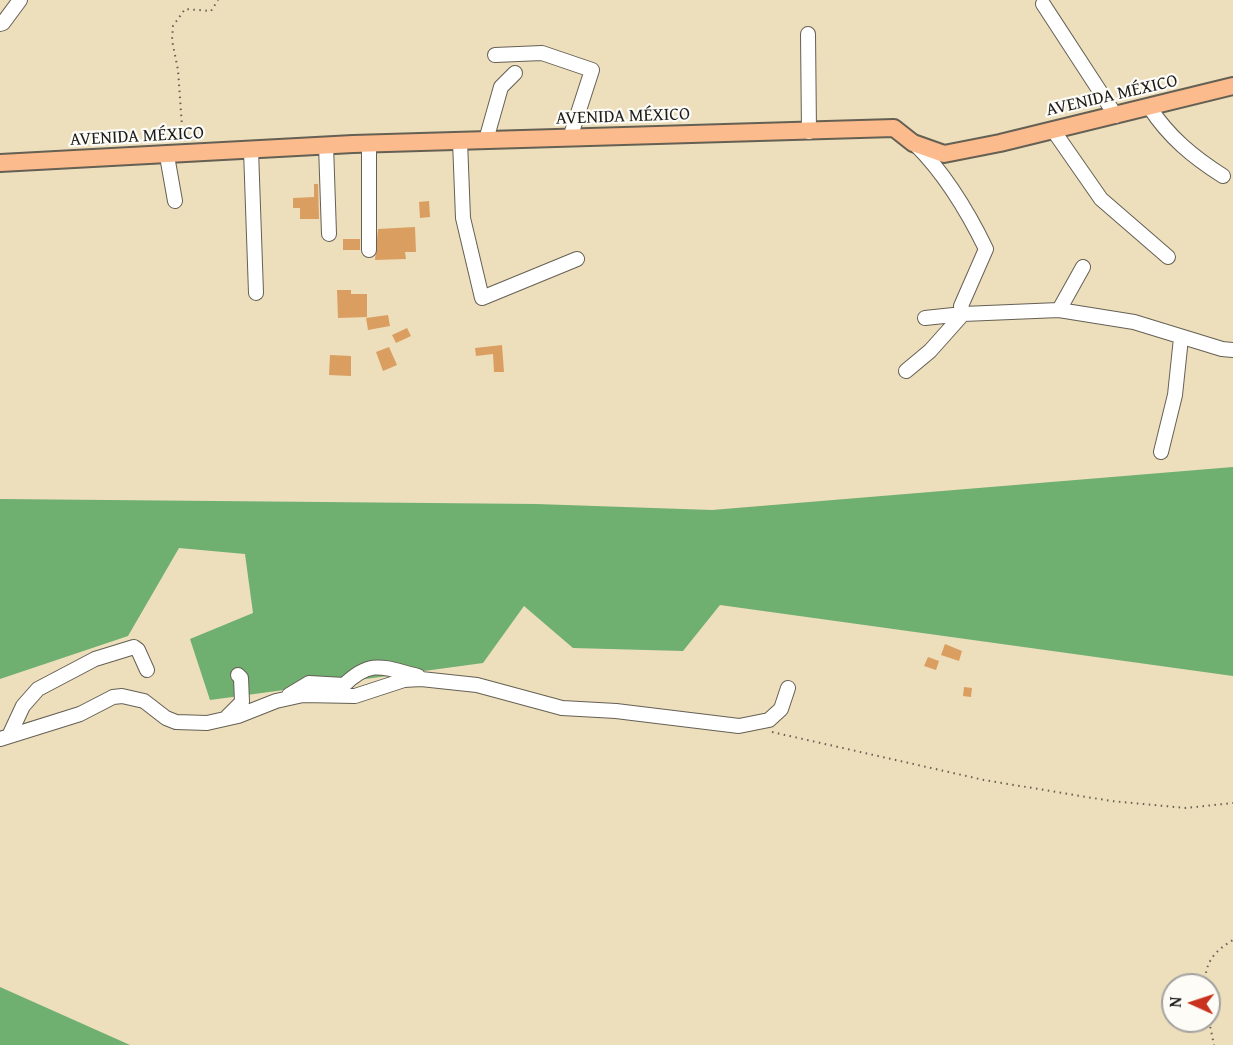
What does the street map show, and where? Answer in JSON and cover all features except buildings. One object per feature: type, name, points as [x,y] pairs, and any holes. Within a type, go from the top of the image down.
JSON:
[{"type":"main road","name":"AVENIDA MÉXICO","points":[[0,163],[369,143],[894,128],[913,143],[944,154],[1116,116],[1233,86]]},
{"type":"street","points":[[0,24],[20,0]]},
{"type":"street","points":[[1043,4],[1116,116]]},
{"type":"street","points":[[808,33],[809,132]]},
{"type":"street","points":[[495,55],[542,53],[592,70],[570,138]]},
{"type":"street","points":[[486,140],[501,87],[515,73]]},
{"type":"street","points":[[1150,108],[1161,125],[1192,156],[1223,176]]},
{"type":"street","points":[[1053,130],[1101,199],[1168,257]]},
{"type":"street","points":[[460,141],[463,218],[482,297],[577,260]]},
{"type":"street","points":[[369,143],[369,250]]},
{"type":"street","points":[[913,143],[934,166],[986,249],[961,306],[963,314]]},
{"type":"street","points":[[326,145],[329,234]]},
{"type":"street","points":[[251,150],[256,293]]},
{"type":"street","points":[[175,201],[176,155]]},
{"type":"street","points":[[1059,310],[1083,267]]},
{"type":"street","points":[[925,318],[1059,310],[1134,322],[1181,338],[1233,350]]},
{"type":"street","points":[[906,371],[930,351],[963,314]]},
{"type":"street","points":[[1161,452],[1175,395],[1181,338]]},
{"type":"street","points":[[4,738],[33,693],[80,666],[134,647],[138,650],[147,670]]},
{"type":"street","points":[[287,699],[291,692],[309,683],[344,685],[356,672],[365,668],[386,667],[428,680]]},
{"type":"street","points":[[223,720],[242,702],[241,678],[238,675]]},
{"type":"street","points":[[4,738],[80,714],[122,696],[144,701],[166,718],[190,724],[223,720],[303,695],[355,696],[404,680],[477,685],[562,708],[616,711],[740,726],[769,720],[781,709],[788,688]]},
{"type":"path","points":[[176,155],[173,26],[185,9],[211,11],[218,0]]},
{"type":"path","points":[[763,730],[984,780],[1111,801],[1186,808],[1233,803]]},
{"type":"path","points":[[1206,973],[1206,967],[1219,948],[1233,940]]},
{"type":"green space","points":[[1233,467],[1233,676],[720,605],[683,651],[573,648],[524,606],[483,663],[210,700],[190,639],[253,613],[245,554],[179,548],[128,636],[0,679],[0,499],[536,504],[712,510]]},
{"type":"green space","points":[[0,987],[130,1045],[0,1045]]}]
